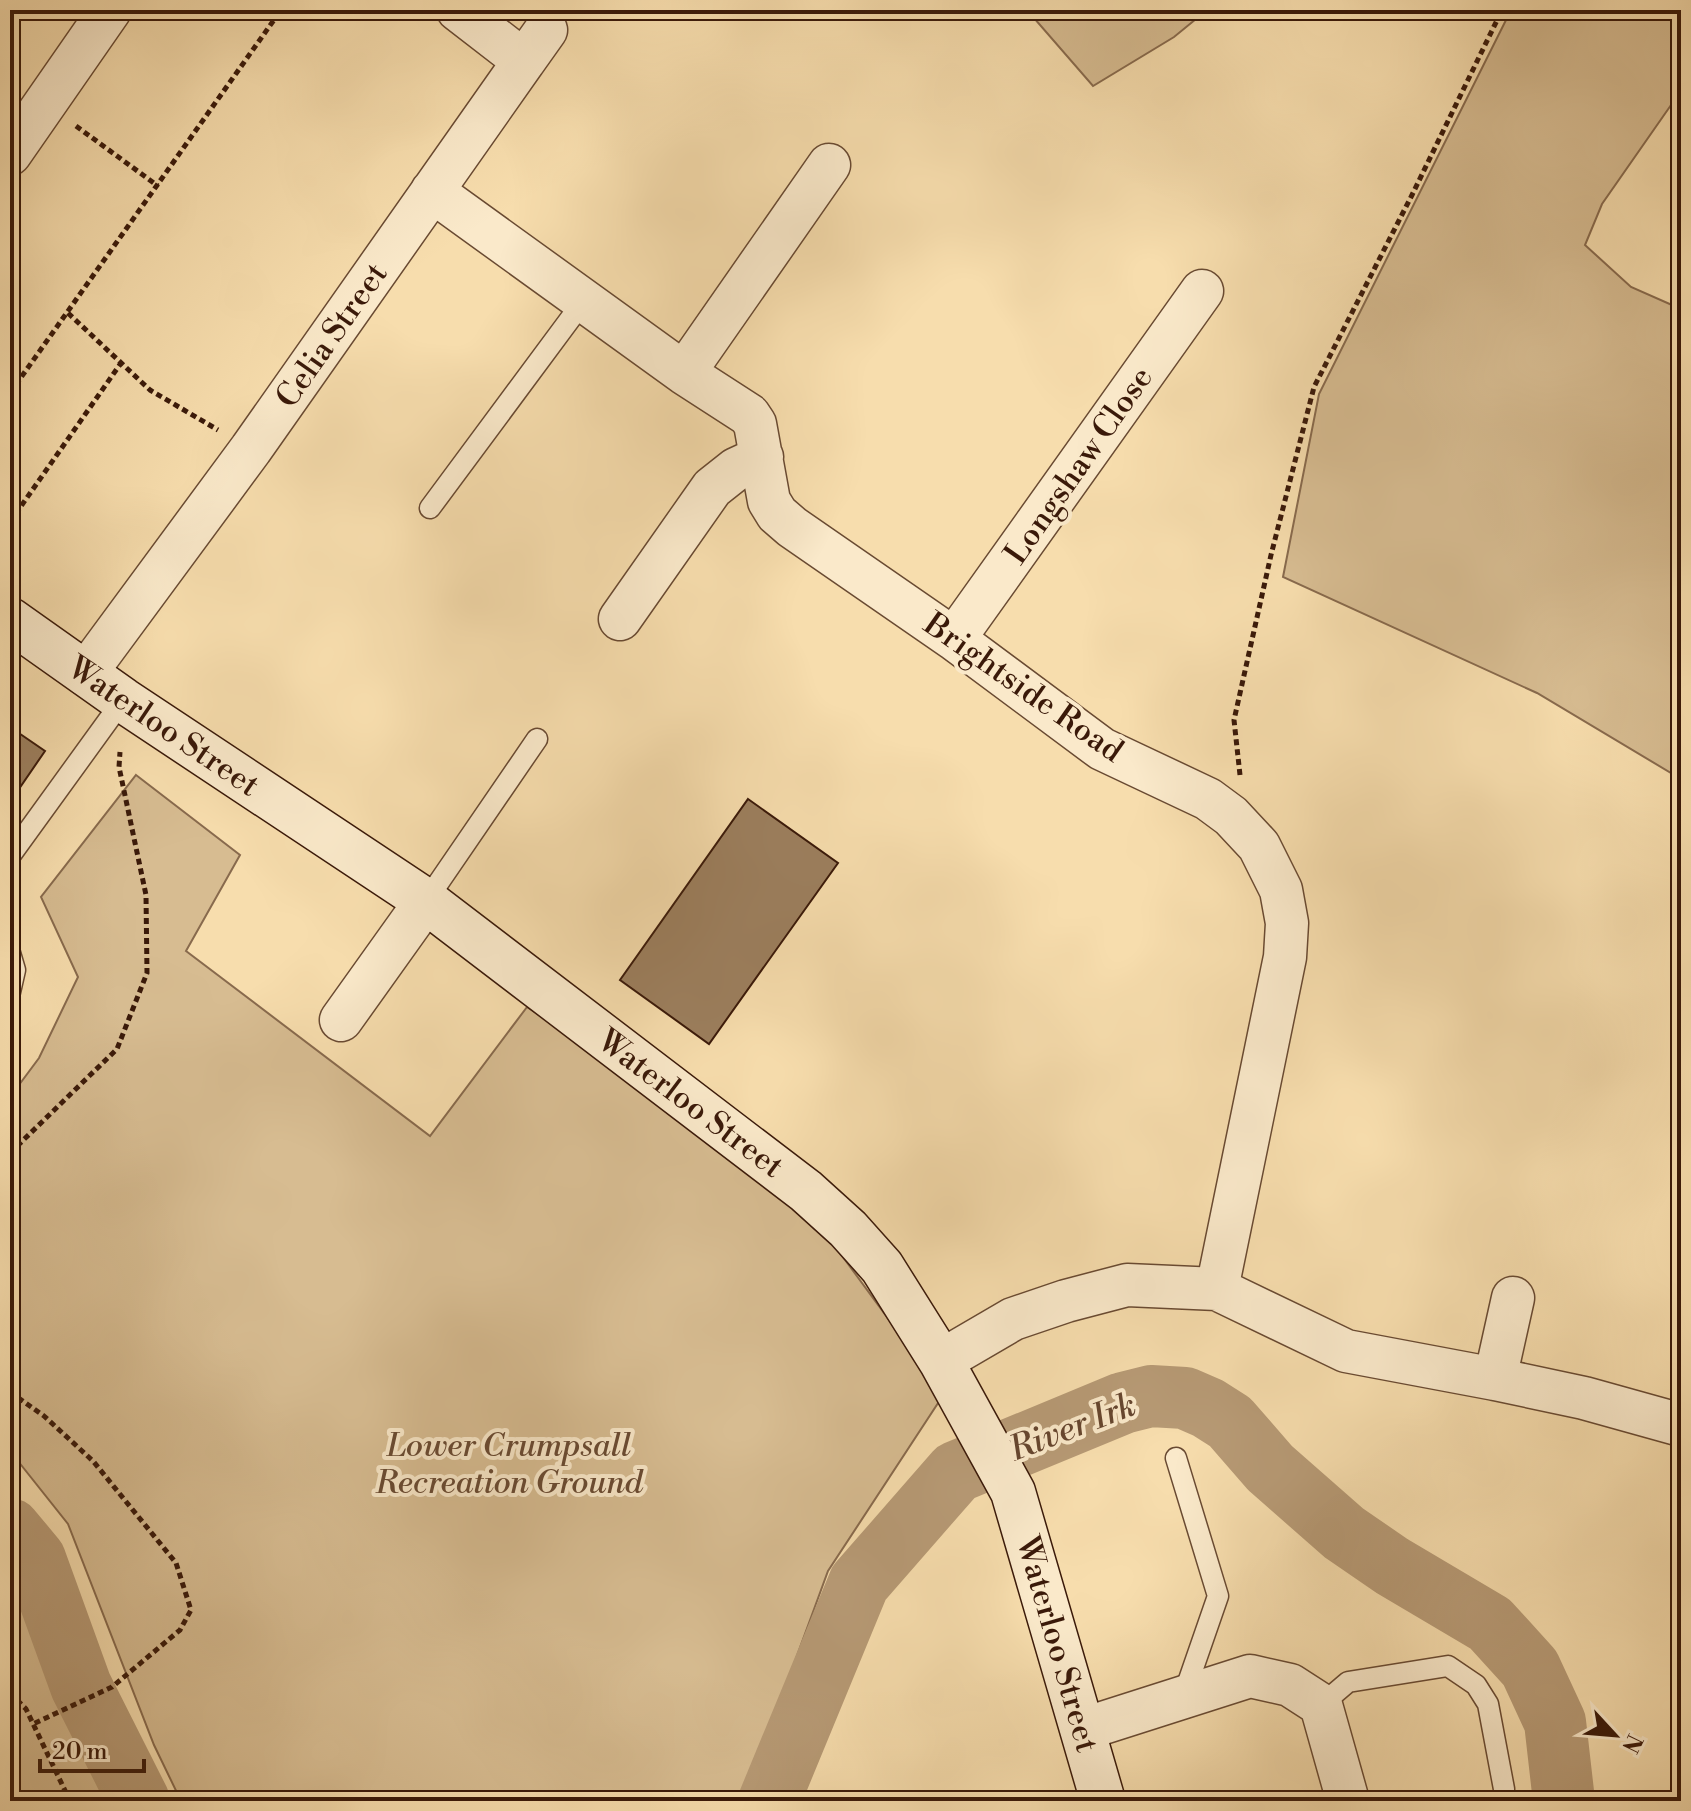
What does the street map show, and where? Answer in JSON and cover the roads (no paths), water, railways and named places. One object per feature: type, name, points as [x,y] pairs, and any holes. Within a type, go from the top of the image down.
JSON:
[{"type":"street","points":[[10,154],[110,10]]},
{"type":"street","name":"Celia Street","points":[[85,674],[251,449],[544,34],[458,10]]},
{"type":"street","points":[[684,373],[829,165]]},
{"type":"street","name":"Brightside Road","points":[[432,191],[684,373],[749,415],[755,424],[769,501],[777,514],[954,639],[1102,749],[1208,799],[1231,816],[1259,846],[1281,890],[1287,923],[1285,957],[1217,1289]]},
{"type":"street","name":"Longshaw Close","points":[[954,639],[1202,291]]},
{"type":"street","points":[[620,619],[712,488],[736,469],[762,457]]},
{"type":"street","name":"Waterloo Street","points":[[10,620],[123,700],[426,901],[806,1191],[848,1229],[882,1267],[941,1361],[1013,1492],[1103,1801]]},
{"type":"street","points":[[341,1020],[426,901]]},
{"type":"street","points":[[941,1361],[1013,1319],[1127,1285],[1217,1289],[1346,1351],[1584,1398],[1681,1425]]},
{"type":"street","points":[[1495,1379],[1513,1298]]},
{"type":"street","points":[[1084,1729],[1250,1676],[1290,1685],[1321,1705],[1348,1801]]},
{"type":"lane","points":[[430,508],[585,299]]},
{"type":"lane","points":[[10,856],[123,700]]},
{"type":"lane","points":[[426,901],[537,739]]},
{"type":"lane","points":[[10,953],[15,970],[10,992]]},
{"type":"lane","points":[[1176,1458],[1218,1596],[1183,1697]]},
{"type":"lane","points":[[1321,1705],[1348,1682],[1448,1666],[1476,1685],[1488,1704],[1504,1789],[1503,1801]]},
{"type":"waterway","name":"River Irk","points":[[769,1801],[859,1583],[956,1472],[1123,1403],[1151,1396],[1185,1398],[1230,1422],[1270,1468],[1344,1533],[1392,1566],[1490,1624],[1530,1668],[1555,1722],[1564,1801]]},
{"type":"waterway","name":"River Irk","points":[[10,1529],[35,1559],[81,1686],[139,1801]]},
{"type":"park label","name":"Lower Crumpsall Recreation Ground","points":[[509,1464]]}]
